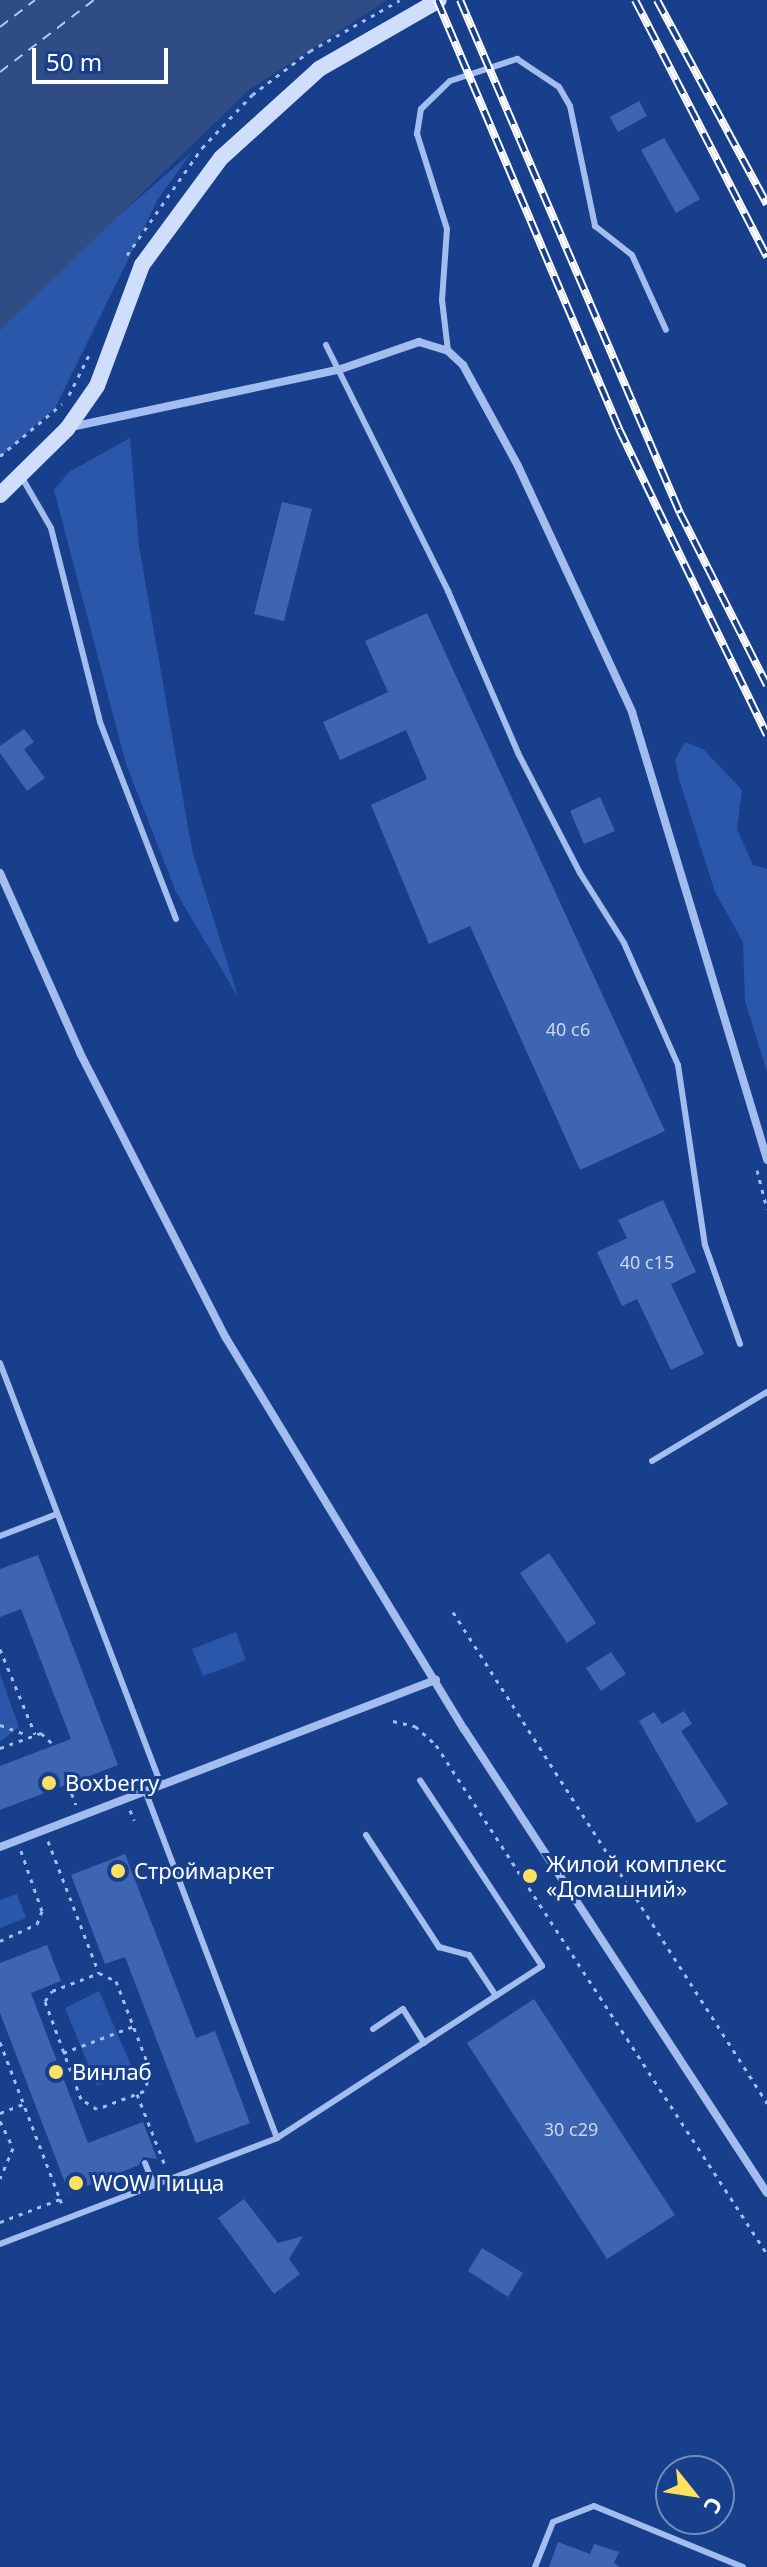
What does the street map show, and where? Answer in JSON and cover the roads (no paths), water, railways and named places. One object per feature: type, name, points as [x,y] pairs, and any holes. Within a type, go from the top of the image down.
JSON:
[{"type":"main road","points":[[0,495],[67,429],[119,342],[142,265],[221,158],[319,69],[439,0]]},
{"type":"street","points":[[67,429],[338,370],[419,342],[448,351],[463,365],[518,466],[632,712],[767,1160]]},
{"type":"street","points":[[0,873],[80,1053],[226,1338],[436,1680],[767,2193]]},
{"type":"street","points":[[0,1847],[436,1680]]},
{"type":"lane","points":[[448,351],[442,300],[447,229],[417,134],[421,109],[450,81],[517,59],[559,87],[570,106],[595,226],[632,255],[666,330]]},
{"type":"lane","points":[[326,345],[448,591],[518,753],[580,873],[624,943],[678,1065],[705,1245],[740,1344]]},
{"type":"lane","points":[[21,476],[51,528],[100,722],[176,919]]},
{"type":"lane","points":[[0,1363],[161,1785]]},
{"type":"lane","points":[[652,1461],[767,1392]]},
{"type":"lane","points":[[0,1536],[57,1514]]},
{"type":"lane","points":[[0,2244],[277,2138],[542,1966],[420,1780]]},
{"type":"lane","points":[[145,1791],[277,2138]]},
{"type":"lane","points":[[366,1835],[439,1947],[469,1955],[496,1996]]},
{"type":"lane","points":[[373,2029],[403,2009],[424,2043]]},
{"type":"lane","points":[[145,2163],[154,2185]]},
{"type":"lane","points":[[535,2567],[553,2522],[594,2506],[743,2567]]},
{"type":"railway","points":[[437,0],[619,429],[767,735]]},
{"type":"railway","points":[[460,0],[680,513],[767,685]]},
{"type":"railway","points":[[635,0],[767,257]]},
{"type":"railway","points":[[657,0],[767,204]]},
{"type":"place","name":"Boxberry","points":[[49,1783]]},
{"type":"place","name":"Строймаркет","points":[[118,1871]]},
{"type":"place","name":"Жилой комплекс «Домашний»","points":[[530,1876]]},
{"type":"place","name":"Винлаб","points":[[56,2072]]},
{"type":"place","name":"WOW Пицца","points":[[76,2183]]}]
